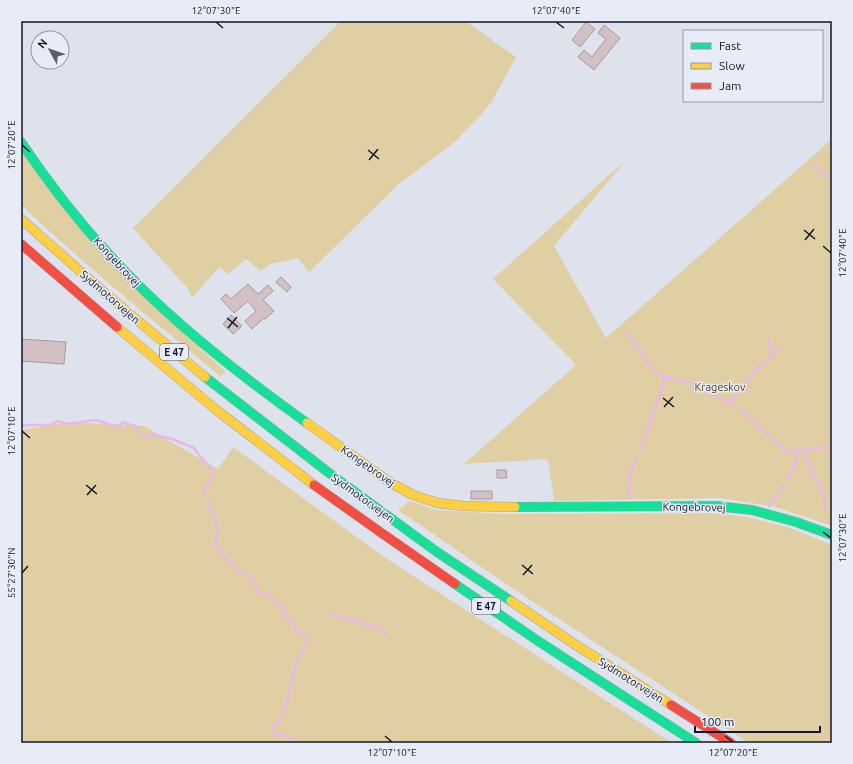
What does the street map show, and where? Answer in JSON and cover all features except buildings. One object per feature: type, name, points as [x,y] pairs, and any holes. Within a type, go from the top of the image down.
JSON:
[{"type":"main road","name":"Kongebrovej","points":[[21,142],[60,197],[108,253],[138,285],[191,334],[241,375],[378,474],[413,495],[438,503],[464,506],[716,506],[752,510],[796,522],[832,535]]},
{"type":"main road","name":"Sydmotorvejen","points":[[21,220],[165,344],[229,396],[333,476],[437,552],[576,645],[731,743]]},
{"type":"main road","name":"Sydmotorvejen","points":[[21,244],[153,357],[287,464],[425,565],[567,660],[696,743]]},
{"type":"green space","points":[[341,21],[465,21],[516,57],[491,103],[455,142],[399,184],[309,272],[298,258],[270,264],[261,271],[246,259],[228,274],[219,267],[192,298],[188,289],[133,228]]},
{"type":"green space","name":"Krageskov","points":[[832,139],[832,526],[776,507],[720,498],[554,501],[548,459],[464,464],[576,365],[493,279],[626,160],[554,246],[606,338]]},
{"type":"green space","points":[[21,150],[200,348],[225,371],[221,377],[94,271],[21,205]]},
{"type":"green space","points":[[69,422],[144,426],[218,469],[233,447],[384,557],[672,743],[21,743],[21,430]]},
{"type":"green space","points":[[410,501],[437,510],[503,514],[714,513],[747,517],[787,527],[832,545],[832,743],[749,743],[521,594],[398,510]]},
{"type":"waterway","points":[[813,167],[832,178]]},
{"type":"waterway","points":[[626,332],[656,374],[689,383],[735,406]]},
{"type":"waterway","points":[[769,339],[771,357]]},
{"type":"waterway","points":[[730,402],[759,366],[765,364],[778,347]]},
{"type":"waterway","points":[[640,450],[666,377]]},
{"type":"waterway","points":[[742,411],[788,452],[832,446]]},
{"type":"waterway","points":[[21,426],[50,425],[58,421],[66,424],[96,420],[117,427],[123,422],[137,427],[139,433],[145,436],[157,435],[175,440],[194,448],[211,468],[213,473],[204,491],[205,497]]},
{"type":"waterway","points":[[788,478],[795,465],[797,451]]},
{"type":"waterway","points":[[803,451],[823,495],[825,509]]},
{"type":"waterway","points":[[628,499],[630,475],[637,458]]},
{"type":"waterway","points":[[769,506],[784,485]]},
{"type":"waterway","points":[[208,501],[215,518],[218,531],[215,544],[224,558],[231,562],[239,572],[247,574],[253,581],[258,592],[266,594],[280,605],[288,619],[294,625],[297,633],[306,635],[307,643],[297,660],[287,703],[280,720],[273,726],[276,735],[286,735],[295,743]]},
{"type":"waterway","points":[[328,613],[381,628],[386,635]]},
{"type":"traffic: fast","points":[[21,142],[76,217],[139,286],[215,353],[260,389],[307,423]]},
{"type":"traffic: fast","points":[[205,377],[333,476],[437,552],[511,601]]},
{"type":"traffic: fast","points":[[515,507],[716,506],[752,510],[796,522],[832,535]]},
{"type":"traffic: fast","points":[[455,584],[538,641],[696,743]]},
{"type":"traffic: slow","points":[[21,219],[106,294],[205,377]]},
{"type":"traffic: slow","points":[[117,327],[214,408],[314,485]]},
{"type":"traffic: slow","points":[[307,423],[391,483],[413,495],[438,503],[464,506],[515,507]]},
{"type":"traffic: slow","points":[[511,601],[576,645],[671,705]]},
{"type":"traffic: jam","points":[[21,244],[117,327]]},
{"type":"traffic: jam","points":[[314,485],[455,584]]},
{"type":"traffic: jam","points":[[671,705],[731,743]]}]
